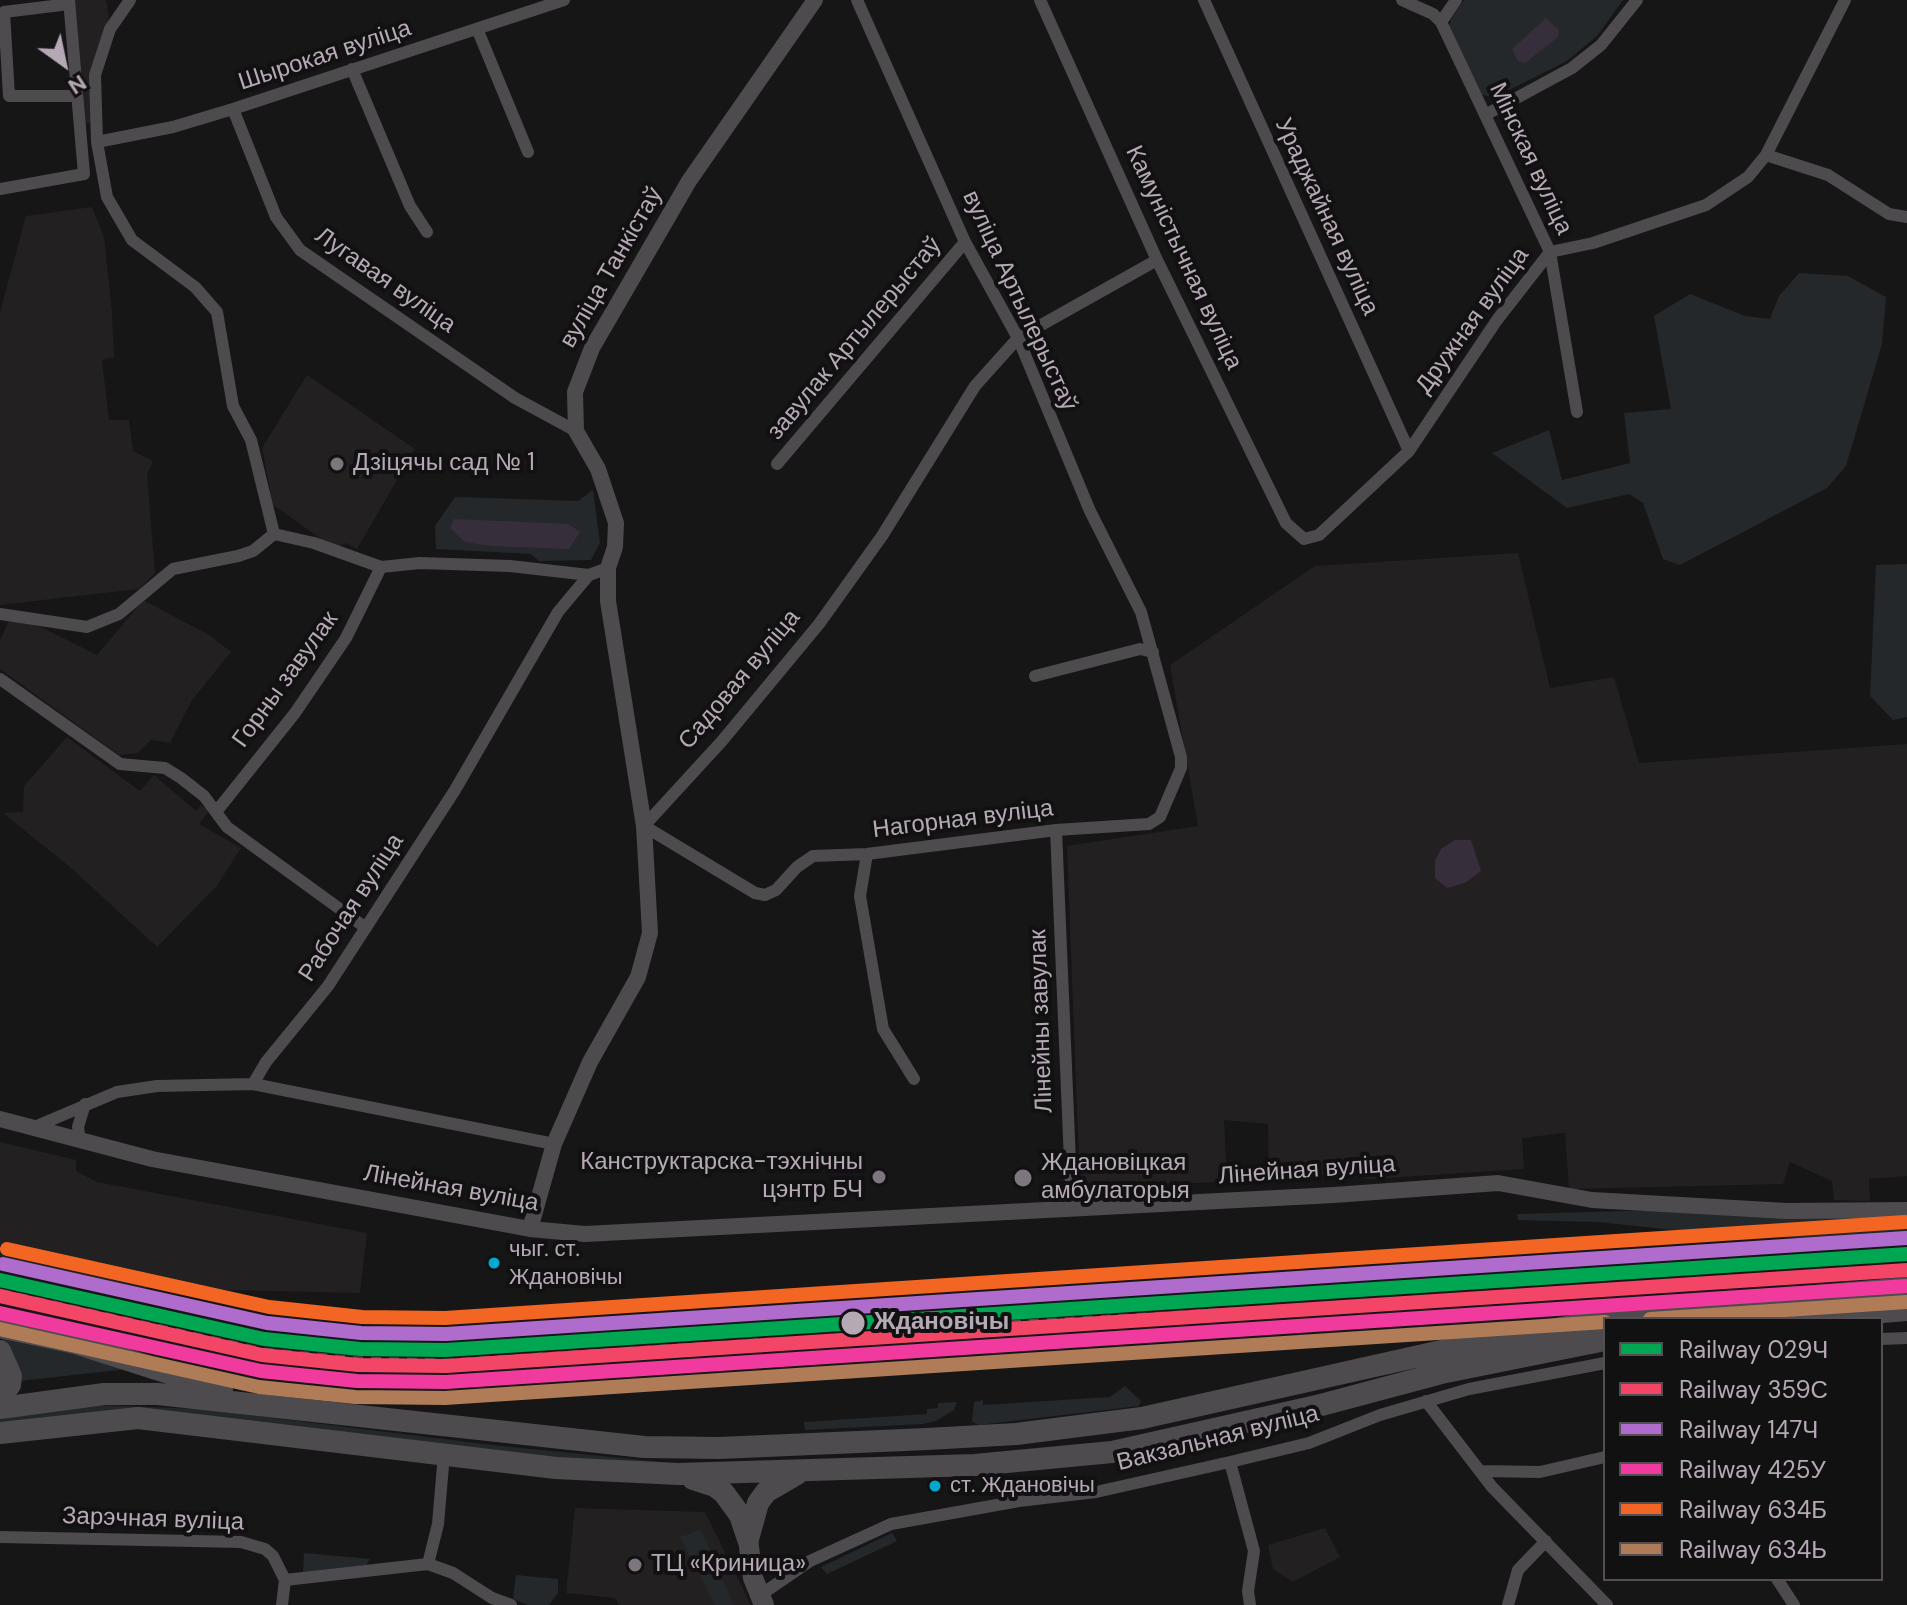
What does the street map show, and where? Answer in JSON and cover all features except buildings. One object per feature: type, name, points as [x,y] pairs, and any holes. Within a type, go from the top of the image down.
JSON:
[{"type":"highway","points":[[1619,1317],[1656,1310],[1907,1288]]},
{"type":"highway","points":[[1825,1317],[1907,1310]]},
{"type":"highway","points":[[0,1408],[118,1394],[268,1405],[518,1436],[644,1447],[792,1446],[1016,1434],[1142,1418],[1455,1348],[1603,1320]]},
{"type":"highway","points":[[0,1327],[75,1343],[268,1405]]},
{"type":"highway","points":[[2,1433],[138,1418],[556,1468],[678,1474],[975,1465],[1112,1452],[1321,1405],[1441,1373],[1603,1340]]},
{"type":"highway","points":[[0,1351],[11,1376],[10,1385],[0,1397]]},
{"type":"highway","points":[[748,1539],[758,1503],[766,1492],[799,1472]]},
{"type":"highway","points":[[678,1474],[715,1486],[724,1493],[740,1515],[748,1539]]},
{"type":"main road","points":[[748,1539],[761,1601]]},
{"type":"street","points":[[130,0],[110,29],[95,75],[97,142],[107,197],[116,218],[132,240],[195,287],[217,312],[233,406],[251,440],[274,534]]},
{"type":"street","name":"Шырокая вуліца","points":[[97,142],[173,127],[233,109],[478,31],[564,0]]},
{"type":"street","name":"вуліца Танкістаў","points":[[644,826],[608,601],[608,568],[615,547],[616,523],[612,502],[576,431],[575,392],[592,348],[689,181],[815,0]]},
{"type":"street","name":"вуліца Артылерыстаў","points":[[857,0],[965,242],[1018,338],[1090,511],[1141,612],[1154,659]]},
{"type":"street","name":"Камуністычная вуліца","points":[[1040,0],[1157,260],[1292,532]]},
{"type":"street","name":"Ураджайная вуліца","points":[[1204,0],[1409,451]]},
{"type":"street","points":[[1402,0],[1433,14],[1441,22],[1456,0]]},
{"type":"street","points":[[1485,115],[1572,68],[1601,45],[1637,0]]},
{"type":"street","name":"Дружная вуліца","points":[[1292,532],[1304,539],[1319,535],[1409,451],[1497,320],[1550,252],[1593,243],[1706,205],[1748,177],[1766,155],[1845,0]]},
{"type":"street","points":[[0,189],[84,174],[69,2],[4,12],[5,96],[77,96]]},
{"type":"street","name":"Мінская вуліца","points":[[1441,22],[1550,252],[1577,412]]},
{"type":"street","points":[[478,31],[528,152]]},
{"type":"street","points":[[352,69],[410,206],[427,232]]},
{"type":"street","name":"Лугавая вуліца","points":[[233,109],[276,217],[300,250],[515,398],[576,431]]},
{"type":"street","points":[[1766,155],[1828,175],[1889,214],[1907,217]]},
{"type":"street","name":"завулак Артылерыстаў","points":[[777,464],[965,242]]},
{"type":"street","name":"Садовая вуліца","points":[[644,826],[722,741],[819,624],[882,536],[975,386],[1018,338],[1157,260]]},
{"type":"street","points":[[274,534],[314,543],[381,567],[420,563],[510,566],[589,575]]},
{"type":"street","points":[[0,614],[87,627],[119,614],[173,569],[253,551],[274,534]]},
{"type":"street","name":"Горны завулак","points":[[216,812],[295,713],[337,651],[366,602],[381,567]]},
{"type":"street","name":"Рабочая вуліца","points":[[253,1084],[266,1062],[328,986],[366,928],[455,790],[558,612],[589,575],[608,568]]},
{"type":"street","points":[[1035,676],[1120,657],[1140,649],[1154,659]]},
{"type":"street","name":"Нагорная вуліца","points":[[644,826],[761,895],[776,890],[797,867],[813,856],[867,854],[1056,830],[1149,824],[1160,817],[1181,768],[1181,757],[1154,659]]},
{"type":"street","points":[[0,679],[120,764],[165,768],[181,778],[204,796],[227,827],[366,928]]},
{"type":"street","points":[[530,1229],[554,1144],[590,1062],[638,977],[646,955],[650,933],[644,826]]},
{"type":"street","name":"Лінейны завулак","points":[[1056,830],[1072,1209]]},
{"type":"street","points":[[867,854],[860,896],[883,1029],[914,1079]]},
{"type":"street","points":[[32,1128],[117,1092],[157,1086],[253,1084],[554,1144]]},
{"type":"street","points":[[80,1141],[78,1127],[85,1104]]},
{"type":"street","name":"Лінейная вуліца","points":[[0,1119],[152,1159],[530,1229],[585,1234],[668,1232],[840,1219],[1072,1209],[1498,1183],[1592,1200],[1787,1211],[1907,1210]]},
{"type":"street","points":[[1883,1339],[1907,1338]]},
{"type":"street","name":"Вакзальная вуліца","points":[[761,1601],[810,1561],[891,1524],[1096,1492],[1230,1462],[1309,1443],[1426,1401],[1544,1373],[1603,1363]]},
{"type":"street","points":[[1426,1401],[1492,1487],[1607,1605]]},
{"type":"street","points":[[428,1564],[438,1524],[444,1454]]},
{"type":"street","points":[[1482,1471],[1540,1472],[1603,1457]]},
{"type":"street","points":[[1230,1462],[1254,1551],[1248,1591],[1250,1605]]},
{"type":"street","name":"Зарэчная вуліца","points":[[0,1537],[241,1542],[265,1549],[273,1556],[285,1580]]},
{"type":"street","points":[[1508,1605],[1518,1570],[1546,1541]]},
{"type":"street","points":[[282,1605],[285,1580],[428,1564],[453,1573],[492,1598],[511,1605]]},
{"type":"street","points":[[1778,1581],[1794,1605]]},
{"type":"shaded area","points":[[69,0],[106,0],[109,18],[92,67],[92,123],[79,124]]},
{"type":"shaded area","points":[[1464,0],[1623,0],[1597,36],[1567,61],[1499,95],[1488,96],[1479,94],[1449,28],[1451,19]]},
{"type":"shaded area","points":[[1546,18],[1559,30],[1558,37],[1525,63],[1518,61],[1512,49]]},
{"type":"shaded area","points":[[92,207],[104,237],[112,312],[114,357],[102,360],[109,420],[129,420],[133,451],[153,461],[147,475],[155,573],[139,589],[0,605],[0,312],[26,216]]},
{"type":"shaded area","points":[[1799,273],[1848,276],[1886,297],[1882,344],[1846,466],[1827,488],[1680,565],[1663,559],[1643,503],[1629,494],[1567,508],[1492,453],[1549,430],[1562,480],[1630,463],[1624,413],[1671,409],[1654,316],[1690,294],[1745,316],[1770,319],[1779,296]]},
{"type":"shaded area","points":[[307,375],[415,449],[357,549],[347,543],[334,548],[273,505],[262,448]]},
{"type":"shaded area","points":[[593,490],[600,543],[591,560],[539,561],[531,554],[436,549],[435,526],[455,497],[578,501]]},
{"type":"shaded area","points":[[454,519],[568,524],[580,532],[569,549],[491,546],[465,542],[450,528]]},
{"type":"shaded area","points":[[1518,553],[1550,688],[1614,677],[1639,763],[1907,744],[1907,1176],[1869,1179],[1870,1201],[1834,1200],[1832,1181],[1790,1162],[1783,1184],[1569,1189],[1565,1133],[1522,1138],[1524,1169],[1370,1179],[1334,1174],[1269,1179],[1268,1124],[1224,1120],[1227,1177],[1213,1182],[1080,1190],[1067,846],[1198,826],[1170,665],[1315,566]]},
{"type":"shaded area","points":[[1907,564],[1907,717],[1893,720],[1870,696],[1876,565]]},
{"type":"shaded area","points":[[143,600],[211,636],[231,652],[192,700],[170,743],[151,740],[138,753],[119,755],[0,669],[0,640],[9,621],[35,624],[97,655]]},
{"type":"shaded area","points":[[67,737],[140,791],[154,775],[196,811],[201,805],[209,811],[199,824],[241,848],[216,887],[157,947],[71,868],[3,813],[23,812],[24,786]]},
{"type":"shaded area","points":[[1455,840],[1471,840],[1481,871],[1465,883],[1447,888],[1435,878],[1435,861],[1441,849]]},
{"type":"shaded area","points":[[0,1142],[76,1160],[76,1171],[97,1182],[367,1233],[360,1293],[144,1288],[0,1257]]},
{"type":"shaded area","points":[[1737,1208],[1907,1210],[1907,1242],[1722,1235],[1597,1222],[1518,1220],[1517,1214]]},
{"type":"shaded area","points":[[0,1335],[74,1351],[128,1369],[19,1381]]},
{"type":"shaded area","points":[[1125,1386],[1141,1401],[1139,1406],[979,1425],[972,1422],[974,1402],[983,1400],[983,1405],[1110,1397]]},
{"type":"shaded area","points":[[957,1402],[954,1410],[936,1421],[923,1424],[805,1430],[804,1422],[927,1414],[927,1409],[938,1408],[938,1403]]},
{"type":"shaded area","points":[[97,1405],[200,1409],[492,1445],[691,1465],[698,1471],[490,1453],[144,1410],[0,1425],[0,1418]]},
{"type":"shaded area","points":[[575,1508],[705,1512],[751,1605],[619,1605],[615,1598],[566,1593]]},
{"type":"shaded area","points":[[1325,1528],[1340,1557],[1293,1582],[1273,1569],[1268,1545]]},
{"type":"shaded area","points":[[701,1530],[734,1605],[715,1605],[680,1537]]},
{"type":"shaded area","points":[[892,1533],[897,1541],[827,1574],[821,1567]]},
{"type":"shaded area","points":[[304,1553],[370,1559],[366,1565],[303,1572]]},
{"type":"shaded area","points":[[516,1575],[558,1579],[558,1593],[549,1605],[528,1605],[513,1599]]},
{"type":"railway","points":[[0,1290],[264,1349],[358,1358],[448,1360],[771,1339]]},
{"type":"railway","points":[[939,1326],[1300,1305]]},
{"type":"rail line","name":"634Б","points":[[7,1249],[269,1307],[362,1317],[445,1318],[1905,1222]]},
{"type":"rail line","name":"147Ч","points":[[3,1264],[267,1323],[361,1333],[446,1334],[1906,1238]]},
{"type":"rail line","name":"029Ч","points":[[0,1280],[264,1339],[360,1349],[446,1350],[1907,1254]]},
{"type":"rail line","name":"359С","points":[[0,1296],[262,1355],[358,1365],[446,1366],[1907,1270]]},
{"type":"rail line","name":"425У","points":[[0,1313],[261,1371],[357,1381],[446,1382],[1907,1286]]},
{"type":"rail line","name":"634Ь","points":[[1680,1317],[1907,1302]]},
{"type":"rail line","name":"634Ь","points":[[0,1329],[259,1387],[355,1397],[445,1398],[1603,1322]]},
{"type":"place","name":"Дзіцячы сад № 1","points":[[337,464]]},
{"type":"place","name":"Канструктарска-тэхнічны цэнтр БЧ","points":[[879,1177]]},
{"type":"place","name":"Ждановіцкая амбулаторыя","points":[[1023,1178]]},
{"type":"place","name":"чыг. ст. Ждановічы","points":[[494,1263]]},
{"type":"place","name":"Ждановічы","points":[[853,1323]]},
{"type":"place","name":"ст. Ждановічы","points":[[935,1486]]},
{"type":"place","name":"ТЦ «Криница»","points":[[635,1565]]}]
